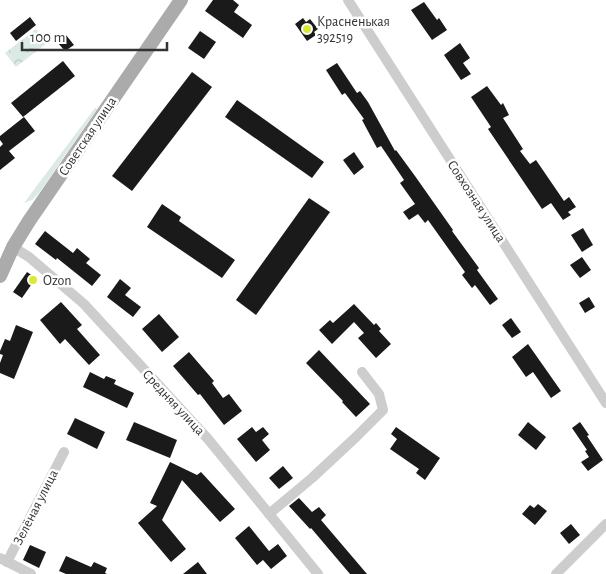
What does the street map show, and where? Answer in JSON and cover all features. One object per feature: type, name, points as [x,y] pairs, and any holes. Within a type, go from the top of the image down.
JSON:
[{"type":"main road","name":"Советская улица","points":[[0,276],[29,222],[181,0]]},
{"type":"street","name":"Совхозная улица","points":[[348,0],[606,402]]},
{"type":"street","name":"Средняя улица","points":[[14,247],[29,257],[84,304],[208,439],[318,574]]},
{"type":"street","points":[[270,514],[312,478],[383,410],[379,394],[362,372]]},
{"type":"street","name":"Зелёная улица","points":[[4,560],[64,452]]},
{"type":"street","points":[[556,574],[606,524]]},
{"type":"street","points":[[4,560],[30,574]]},
{"type":"green space","points":[[36,29],[47,43],[16,67],[5,53]]},
{"type":"green space","points":[[95,108],[97,109],[39,193],[32,200],[24,203]]},
{"type":"building","points":[[213,0],[233,0],[239,5],[234,12],[252,25],[243,38],[205,11]]},
{"type":"building","points":[[424,2],[447,30],[432,40],[411,10]]},
{"type":"building","points":[[30,17],[36,25],[16,41],[10,33]]},
{"type":"building","points":[[303,18],[306,22],[310,19],[318,29],[314,32],[316,35],[307,41],[295,24]]},
{"type":"building","points":[[200,31],[216,42],[204,59],[188,48]]},
{"type":"building","points":[[66,35],[74,45],[65,51],[57,42]]},
{"type":"building","points":[[460,43],[470,58],[463,63],[471,74],[461,80],[444,55]]},
{"type":"building","points":[[63,61],[75,76],[23,117],[11,103]]},
{"type":"building","points":[[337,63],[357,93],[360,91],[368,102],[395,151],[415,176],[479,268],[477,270],[498,299],[490,305],[475,285],[472,288],[462,275],[465,272],[428,220],[425,223],[418,214],[409,220],[403,212],[415,204],[400,183],[404,180],[381,146],[377,148],[362,120],[364,119],[345,93],[342,95],[326,70]]},
{"type":"building","points":[[192,72],[212,87],[132,191],[112,176]]},
{"type":"building","points":[[487,86],[501,105],[503,103],[509,115],[503,118],[523,149],[520,151],[530,164],[536,160],[564,201],[569,197],[576,207],[568,212],[571,215],[563,220],[551,203],[542,209],[488,129],[491,127],[471,97]]},
{"type":"building","points":[[237,100],[324,162],[312,178],[225,117]]},
{"type":"building","points":[[24,117],[35,131],[9,151],[15,158],[0,170],[0,147],[3,144],[0,136]]},
{"type":"building","points":[[354,152],[364,167],[354,175],[343,160]]},
{"type":"building","points":[[309,198],[330,212],[256,315],[236,300]]},
{"type":"building","points":[[162,204],[181,217],[179,221],[235,260],[222,278],[147,227]]},
{"type":"building","points":[[583,228],[593,245],[582,252],[571,235]]},
{"type":"building","points":[[45,231],[73,253],[77,248],[90,259],[86,263],[101,275],[92,286],[57,258],[56,260],[35,244]]},
{"type":"building","points":[[582,257],[591,270],[580,278],[570,265]]},
{"type":"building","points":[[27,272],[36,278],[22,298],[13,292]]},
{"type":"building","points":[[120,279],[131,288],[125,295],[141,307],[133,317],[107,297]]},
{"type":"building","points":[[589,297],[595,307],[585,313],[579,303]]},
{"type":"building","points":[[61,302],[82,325],[77,329],[100,355],[89,365],[65,339],[60,344],[40,320]]},
{"type":"building","points":[[354,304],[374,325],[376,323],[381,329],[379,331],[391,344],[376,358],[358,338],[364,333],[354,322],[332,344],[319,330],[330,320],[333,323]]},
{"type":"building","points":[[159,314],[179,337],[162,352],[142,329]]},
{"type":"building","points":[[511,318],[521,332],[512,338],[502,325]]},
{"type":"building","points":[[16,325],[33,332],[14,379],[0,373],[0,363],[3,355],[0,354],[0,351],[5,339],[10,341]]},
{"type":"building","points":[[528,344],[561,391],[551,398],[533,372],[526,377],[512,357]]},
{"type":"building","points":[[319,350],[370,404],[356,417],[306,363]]},
{"type":"building","points":[[189,352],[214,381],[212,383],[223,398],[229,394],[242,411],[224,425],[200,394],[198,395],[173,366]]},
{"type":"building","points":[[90,372],[104,379],[106,376],[116,380],[114,384],[134,393],[127,408],[83,387]]},
{"type":"building","points":[[75,418],[105,432],[97,449],[67,434]]},
{"type":"building","points":[[134,422],[177,440],[170,458],[126,440]]},
{"type":"building","points":[[528,422],[546,437],[536,450],[518,435]]},
{"type":"building","points":[[580,422],[603,460],[588,471],[581,462],[589,457],[585,451],[587,450],[572,428]]},
{"type":"building","points":[[252,427],[256,432],[263,427],[269,434],[262,440],[270,450],[256,462],[237,439]]},
{"type":"building","points":[[396,427],[440,458],[425,480],[416,473],[419,469],[390,449],[397,439],[391,434]]},
{"type":"building","points":[[170,462],[197,475],[201,472],[235,509],[220,522],[182,480],[162,520],[186,549],[171,562],[138,523],[157,506],[150,503]]},
{"type":"building","points":[[283,466],[293,478],[279,489],[269,478]]},
{"type":"building","points":[[299,498],[312,512],[319,507],[326,515],[321,520],[367,574],[350,574],[311,528],[289,506]]},
{"type":"building","points":[[538,504],[547,511],[535,525],[522,514],[530,505],[534,508]]},
{"type":"building","points":[[571,524],[580,535],[569,544],[560,533]]},
{"type":"building","points":[[249,526],[269,551],[278,544],[287,556],[271,569],[263,560],[257,565],[235,538]]},
{"type":"building","points":[[30,545],[46,552],[39,568],[23,560]]},
{"type":"building","points":[[66,556],[91,567],[94,562],[107,568],[105,573],[107,574],[66,574],[59,571]]},
{"type":"building","points":[[198,562],[207,574],[183,574]]},
{"type":"place","name":"Красненькая 392519","points":[[307,29]]},
{"type":"place","name":"Ozon","points":[[33,280]]}]
